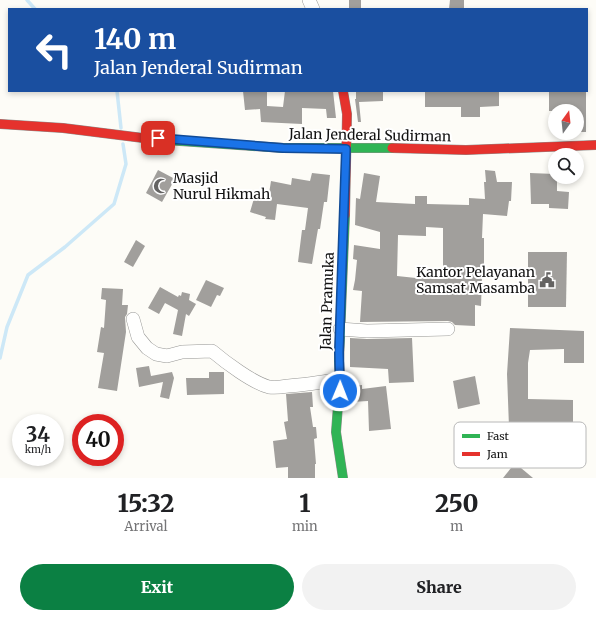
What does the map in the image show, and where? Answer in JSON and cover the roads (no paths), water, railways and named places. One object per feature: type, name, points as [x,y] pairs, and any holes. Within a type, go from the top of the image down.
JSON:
[{"type":"main road","name":"Jalan Pramuka","points":[[343,92],[347,114],[339,361],[340,379],[336,432],[343,478]]},
{"type":"main road","name":"Jalan Jenderal Sudirman","points":[[0,124],[101,132],[143,138],[283,148],[398,148],[466,150],[596,145]]},
{"type":"street","points":[[133,319],[138,337],[147,348],[156,354],[167,356],[182,352],[212,351],[221,359],[244,374],[259,383],[270,387],[305,385],[340,379]]},
{"type":"street","points":[[340,329],[374,331],[448,329]]},
{"type":"waterway","points":[[27,0],[34,8]]},
{"type":"waterway","points":[[117,92],[121,128]]},
{"type":"waterway","points":[[0,358],[7,327],[28,275],[65,247],[114,204],[126,164],[123,144]]},
{"type":"place","name":"Masjid Nurul Hikmah","points":[[161,186]]},
{"type":"place","name":"Kantor Pelayanan Samsat Masamba","points":[[547,280]]}]
